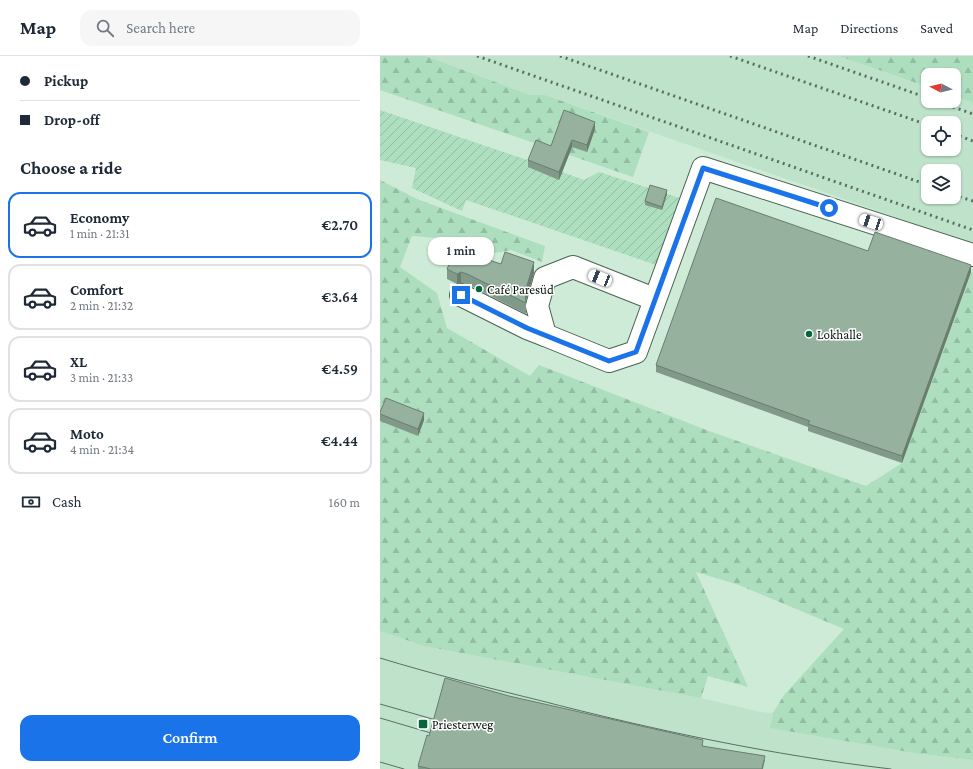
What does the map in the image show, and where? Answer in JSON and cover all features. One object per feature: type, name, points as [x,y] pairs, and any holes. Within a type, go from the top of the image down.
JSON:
[{"type":"lane","points":[[461,295],[527,328],[609,361],[636,352],[703,168],[973,255]]},
{"type":"lane","points":[[545,335],[537,306],[545,278],[573,267],[654,300]]},
{"type":"shaded area","points":[[426,56],[839,56],[921,85],[921,108],[961,108],[961,99],[973,103],[973,244],[545,95],[530,95]]},
{"type":"shaded area","points":[[380,631],[424,646],[701,698],[760,712],[773,713],[770,728],[920,754],[973,760],[973,769],[380,769]]},
{"type":"green space","points":[[380,56],[426,56],[530,95],[545,95],[649,132],[633,177],[380,90]]},
{"type":"green space","points":[[839,56],[973,56],[973,103],[961,99],[961,68],[921,68],[921,85]]},
{"type":"green space","points":[[380,110],[530,161],[536,147],[567,160],[562,172],[584,180],[599,172],[683,199],[659,266],[466,200],[462,211],[412,188],[416,168],[380,160]]},
{"type":"green space","points":[[380,180],[417,199],[545,246],[542,262],[511,250],[488,254],[437,238],[412,236],[400,267],[437,293],[447,328],[530,376],[539,365],[709,431],[866,486],[902,463],[971,272],[973,273],[973,760],[920,754],[770,728],[773,713],[784,695],[844,629],[739,585],[696,572],[748,687],[708,676],[701,698],[424,646],[380,631]]},
{"type":"building","points":[[564,110],[595,122],[587,145],[572,140],[559,172],[528,160],[536,140],[551,146]]},
{"type":"building","points":[[650,185],[667,190],[662,207],[645,201]]},
{"type":"building","name":"Lokhalle","points":[[716,198],[868,251],[875,232],[971,265],[902,456],[808,424],[810,421],[656,365]]},
{"type":"building","points":[[456,249],[501,264],[505,252],[534,262],[525,292],[526,303],[467,274],[461,272],[457,274],[447,269]]},
{"type":"building","points":[[386,398],[424,413],[418,429],[380,414]]},
{"type":"building","points":[[445,678],[509,696],[703,740],[702,746],[765,756],[762,769],[431,769],[418,766],[427,735],[429,736]]},
{"type":"tram line","points":[[380,658],[478,685],[669,731],[802,757],[891,769]]},
{"type":"tram line","points":[[380,704],[443,722]]},
{"type":"tram line","points":[[380,718],[441,736]]},
{"type":"tram line","points":[[380,762],[404,769]]},
{"type":"railway","points":[[477,56],[973,230]]},
{"type":"railway","points":[[560,56],[921,183]]},
{"type":"railway","points":[[730,56],[921,123]]},
{"type":"railway","points":[[808,56],[921,96]]},
{"type":"railway","points":[[956,108],[973,114]]},
{"type":"railway","points":[[961,137],[973,141]]},
{"type":"railway","points":[[961,197],[973,201]]},
{"type":"place","name":"Café Paresüd","points":[[479,289]]},
{"type":"place","name":"Lokhalle","points":[[809,334]]},
{"type":"place","name":"Priesterweg","points":[[423,724]]},
{"type":"route","points":[[461,295],[527,328],[609,361],[636,352],[703,168],[829,208]]}]
